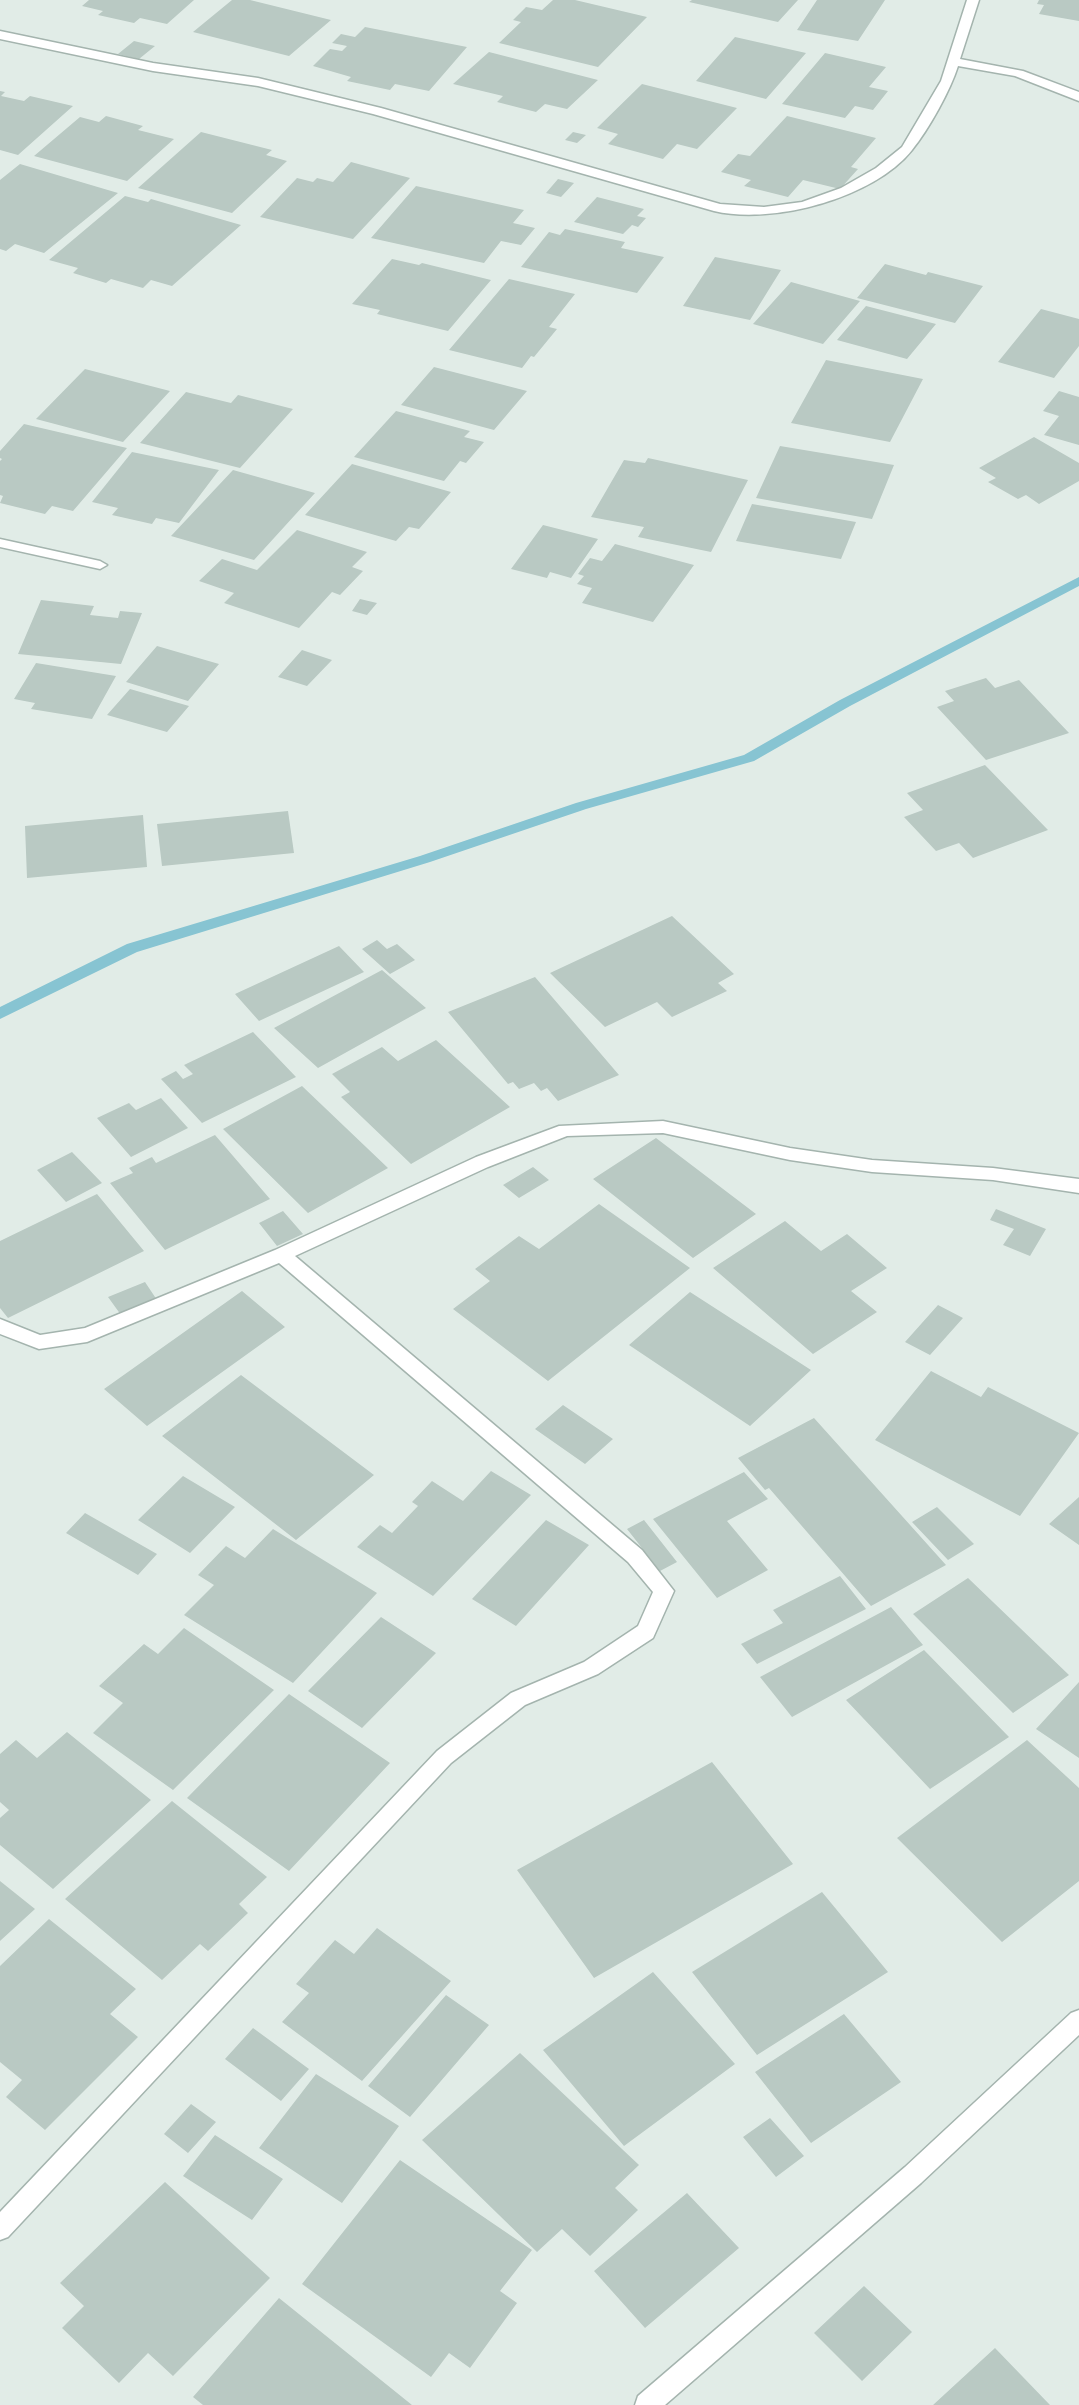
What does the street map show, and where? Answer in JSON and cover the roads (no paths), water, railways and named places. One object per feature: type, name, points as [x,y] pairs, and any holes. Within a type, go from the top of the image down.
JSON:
[{"type":"street","points":[[0,35],[153,67],[258,82],[377,111],[719,208],[764,211],[804,206],[845,191],[879,171],[907,149],[947,81],[973,0]]},
{"type":"street","points":[[954,62],[1005,68],[1046,80],[1079,97]]},
{"type":"street","points":[[0,543],[100,565]]},
{"type":"street","points":[[0,1326],[39,1342],[87,1335],[281,1255],[482,1162],[565,1130],[663,1127],[790,1154],[861,1165],[993,1174],[1079,1186]]},
{"type":"street","points":[[0,2229],[444,1757],[518,1699],[591,1668],[646,1632],[664,1591],[635,1556],[281,1255]]},
{"type":"street","points":[[647,2405],[914,2175],[1079,2020]]},
{"type":"waterway","points":[[0,1014],[132,948],[425,859],[581,806],[749,758],[845,703],[1079,581]]}]
